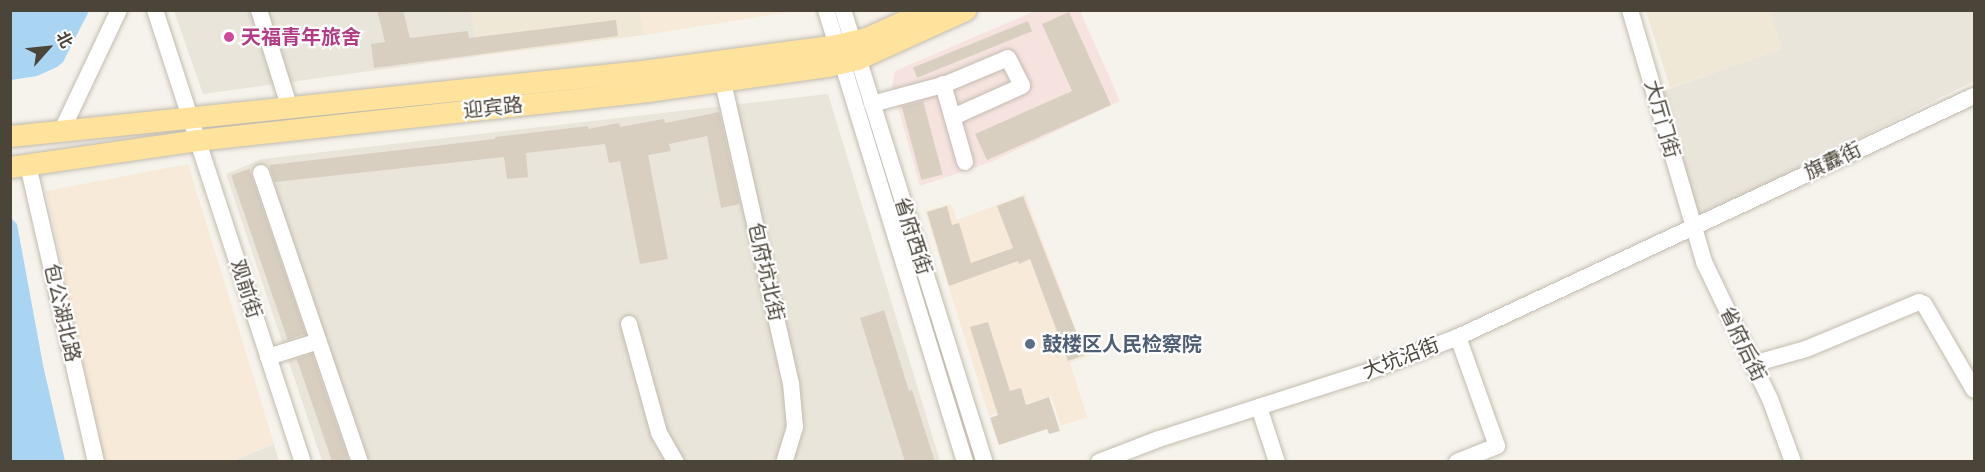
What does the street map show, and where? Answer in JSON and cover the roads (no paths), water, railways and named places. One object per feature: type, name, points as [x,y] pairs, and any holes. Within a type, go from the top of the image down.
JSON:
[{"type":"main road","name":"迎宾路","points":[[10,136],[189,116],[230,115],[642,71],[847,52],[929,10]]},
{"type":"main road","name":"迎宾路","points":[[19,166],[197,140],[723,82],[847,52],[965,10]]},
{"type":"street","points":[[62,130],[119,10]]},
{"type":"street","points":[[155,10],[189,116]]},
{"type":"street","points":[[259,10],[290,108]]},
{"type":"street","name":"省府西街","points":[[826,10],[872,104],[985,462]]},
{"type":"street","name":"省府西街","points":[[843,10],[847,52],[965,462]]},
{"type":"street","name":"大厅门街","points":[[1630,10],[1692,228]]},
{"type":"street","points":[[872,104],[943,84],[1008,58],[1022,86],[953,117]]},
{"type":"street","name":"包府坑北街","points":[[723,82],[791,383],[795,427],[784,462]]},
{"type":"street","points":[[943,84],[966,162]]},
{"type":"street","name":"旗纛街","points":[[1692,228],[1974,96]]},
{"type":"street","name":"观前街","points":[[189,116],[303,462]]},
{"type":"street","name":"包公湖北路","points":[[19,166],[96,462]]},
{"type":"street","points":[[261,173],[360,462]]},
{"type":"street","name":"大坑沿街","points":[[1099,462],[1365,373],[1458,337],[1692,228]]},
{"type":"street","name":"省府后街","points":[[1692,228],[1704,262],[1770,399],[1793,462]]},
{"type":"street","points":[[1753,364],[1806,349],[1919,302],[1924,304],[1974,390]]},
{"type":"street","points":[[629,324],[659,433],[676,462]]},
{"type":"street","points":[[1457,462],[1497,446],[1458,337]]},
{"type":"street","points":[[268,357],[319,341]]},
{"type":"street","points":[[1258,407],[1277,462]]},
{"type":"water","points":[[10,11],[89,11],[63,62],[37,76],[11,80]]},
{"type":"water","points":[[11,218],[17,224],[43,365],[65,461],[11,461]]},
{"type":"place","name":"天福青年旅舍","points":[[229,37]]},
{"type":"place","name":"鼓楼区人民检察院","points":[[1030,344]]}]
